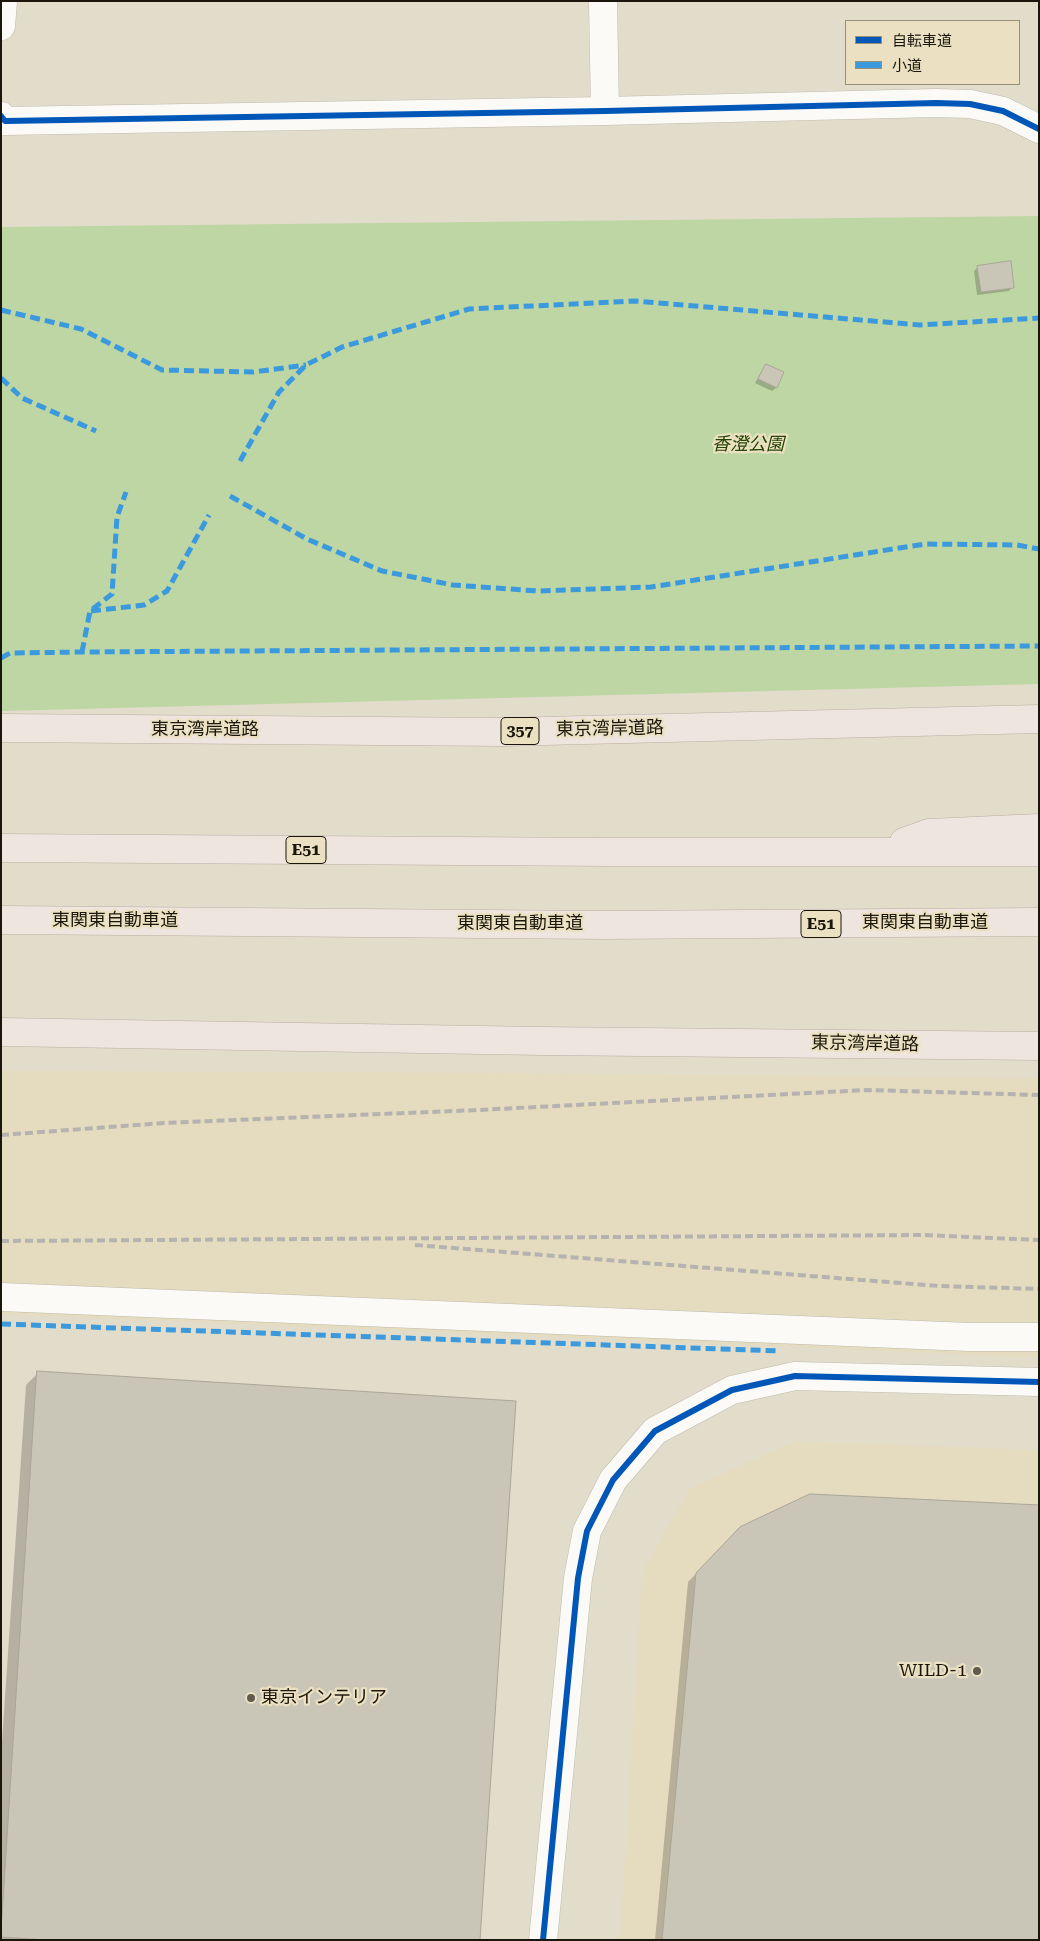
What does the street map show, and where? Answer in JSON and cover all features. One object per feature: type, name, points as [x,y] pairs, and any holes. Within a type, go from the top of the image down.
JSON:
[{"type":"highway","name":"東京湾岸道路","points":[[1,728],[502,732],[1039,720]]},
{"type":"highway","points":[[877,851],[929,833],[1039,828]]},
{"type":"highway","name":"E51","points":[[1,848],[611,852],[1039,852]]},
{"type":"highway","name":"東関東自動車道","points":[[1,920],[604,925],[1039,922]]},
{"type":"highway","name":"東京湾岸道路","points":[[1,1032],[531,1041],[1039,1046]]},
{"type":"street","points":[[1,26],[3,1]]},
{"type":"street","points":[[603,1],[605,111]]},
{"type":"street","points":[[1,116],[5,121],[605,111],[936,103],[970,104],[1003,111],[1039,129]]},
{"type":"street","points":[[1,1296],[959,1336],[1039,1337]]},
{"type":"street","points":[[543,1940],[578,1578],[587,1531],[613,1480],[655,1431],[732,1390],[795,1376],[1039,1382]]},
{"type":"shaded area","points":[[1,1071],[555,1073],[1039,1078],[1039,1358],[1,1314]]},
{"type":"shaded area","points":[[795,1441],[1039,1450],[1039,1940],[620,1940],[642,1572],[689,1489]]},
{"type":"green space","name":"香澄公園","points":[[1039,216],[1039,684],[1,711],[1,227]]},
{"type":"building","points":[[1011,261],[1014,288],[981,292],[977,266]]},
{"type":"building","points":[[766,364],[784,372],[777,388],[758,379]]},
{"type":"building","points":[[37,1371],[516,1401],[480,1940],[46,1940],[1,1937]]},
{"type":"building","points":[[810,1494],[1039,1505],[1039,1940],[662,1940],[696,1573],[740,1527]]},
{"type":"railway","points":[[1,1135],[164,1123],[478,1110],[867,1090],[1039,1095]]},
{"type":"railway","points":[[1,1241],[923,1235],[1039,1240]]},
{"type":"railway","points":[[415,1245],[939,1286],[1039,1289]]},
{"type":"marked path","points":[[240,461],[279,392],[306,365],[342,347],[469,309],[635,301],[920,325],[1039,318]]},
{"type":"marked path","points":[[1,310],[81,329],[162,370],[253,372],[306,365]]},
{"type":"marked path","points":[[1,378],[22,398],[96,431]]},
{"type":"marked path","points":[[82,652],[90,611],[112,594],[117,517],[126,492]]},
{"type":"marked path","points":[[230,496],[307,539],[382,571],[453,585],[538,591],[651,587],[925,544],[1017,545],[1039,549]]},
{"type":"marked path","points":[[91,611],[144,605],[167,591],[209,515]]},
{"type":"marked path","points":[[1,658],[10,653],[82,652],[1039,646]]},
{"type":"marked path","points":[[1,1324],[780,1351]]},
{"type":"cycle path","points":[[1,116],[5,121],[605,111],[936,103],[970,104],[1003,111],[1039,129]]},
{"type":"cycle path","points":[[543,1940],[578,1578],[587,1531],[613,1480],[655,1431],[732,1390],[795,1376],[1039,1382]]},
{"type":"place","name":"WILD-1","points":[[977,1671]]},
{"type":"place","name":"東京インテリア","points":[[251,1698]]}]
